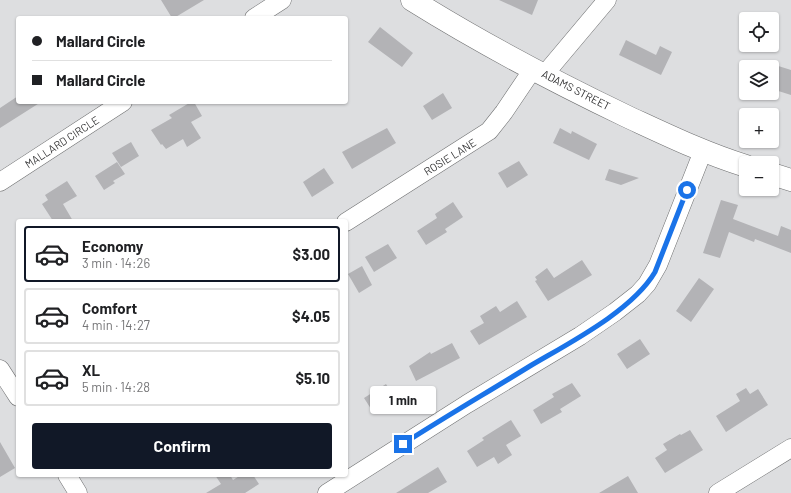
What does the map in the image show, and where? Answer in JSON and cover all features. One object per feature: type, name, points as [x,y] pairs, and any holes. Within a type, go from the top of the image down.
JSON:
[{"type":"street","points":[[257,16],[282,0]]},
{"type":"street","name":"ADAMS STREET","points":[[412,0],[494,48],[584,96],[703,151],[739,164]]},
{"type":"street","name":"ROSIE LANE","points":[[348,221],[489,131],[539,72],[607,0]]},
{"type":"street","name":"MALLARD CIRCLE","points":[[0,182],[121,104]]},
{"type":"street","points":[[327,493],[467,404],[580,336],[638,294],[647,284],[658,265],[703,151]]},
{"type":"street","points":[[779,176],[791,180]]},
{"type":"street","points":[[0,369],[16,394]]},
{"type":"street","points":[[718,493],[791,448]]},
{"type":"street","points":[[68,477],[78,493]]},
{"type":"building","points":[[161,0],[204,0],[177,16],[171,16]]},
{"type":"building","points":[[499,0],[538,0],[532,15]]},
{"type":"building","points":[[380,27],[413,53],[402,67],[368,42]]},
{"type":"building","points":[[626,40],[656,55],[660,46],[672,52],[661,75],[619,55]]},
{"type":"building","points":[[779,66],[791,70],[791,95],[779,91]]},
{"type":"building","points":[[443,93],[452,108],[432,120],[423,106]]},
{"type":"building","points":[[16,97],[16,104],[38,104],[0,128],[0,108]]},
{"type":"building","points":[[188,104],[195,104],[202,116],[191,122],[201,138],[187,147],[183,139],[166,149],[162,144],[161,145],[151,130],[172,118],[169,115]]},
{"type":"building","points":[[387,128],[396,143],[352,169],[342,152]]},
{"type":"building","points":[[560,128],[571,134],[572,131],[597,144],[589,160],[553,143]]},
{"type":"building","points":[[131,142],[139,156],[121,167],[112,153]]},
{"type":"building","points":[[519,161],[528,175],[507,188],[498,173]]},
{"type":"building","points":[[117,162],[125,174],[113,181],[115,183],[104,190],[95,176]]},
{"type":"building","points":[[324,168],[334,183],[312,197],[303,182]]},
{"type":"building","points":[[609,169],[639,178],[621,185],[605,180]]},
{"type":"building","points":[[67,181],[77,196],[63,204],[72,219],[52,219],[42,204],[48,200],[45,195]]},
{"type":"building","points":[[721,200],[738,205],[733,219],[778,236],[781,226],[791,230],[791,253],[755,239],[754,242],[729,232],[720,258],[703,253]]},
{"type":"building","points":[[453,202],[463,217],[445,229],[447,232],[426,245],[417,231],[437,218],[435,214]]},
{"type":"building","points":[[388,244],[397,258],[374,272],[365,257]]},
{"type":"building","points":[[582,260],[592,275],[548,301],[535,281],[537,280],[535,277],[547,268],[554,278]]},
{"type":"building","points":[[362,266],[372,285],[359,293],[348,274]]},
{"type":"building","points":[[699,278],[714,289],[691,322],[676,311]]},
{"type":"building","points":[[517,301],[527,317],[479,345],[470,331],[484,323],[480,316],[496,306],[500,312]]},
{"type":"building","points":[[640,339],[650,354],[627,369],[617,354]]},
{"type":"building","points":[[452,343],[460,358],[416,381],[409,366],[430,352],[431,354]]},
{"type":"building","points":[[572,383],[581,396],[560,409],[562,412],[541,424],[533,410],[554,397],[552,394]]},
{"type":"building","points":[[386,384],[395,399],[373,412],[364,398]]},
{"type":"building","points":[[746,388],[750,394],[758,389],[768,405],[726,432],[716,416],[740,401],[736,394]]},
{"type":"building","points":[[511,420],[521,436],[506,445],[512,455],[498,464],[494,457],[477,467],[467,451],[484,440],[482,438]]},
{"type":"building","points":[[690,430],[703,450],[665,473],[655,458],[667,450],[663,444]]},
{"type":"building","points":[[0,442],[15,468],[0,477]]},
{"type":"building","points":[[438,467],[447,482],[428,493],[396,493]]},
{"type":"building","points":[[628,476],[638,493],[599,493]]},
{"type":"building","points":[[216,477],[231,477],[233,480],[238,477],[254,477],[259,484],[245,493],[206,493],[221,484]]},
{"type":"route","points":[[403,444],[580,336],[638,294],[655,272],[687,190]]}]
